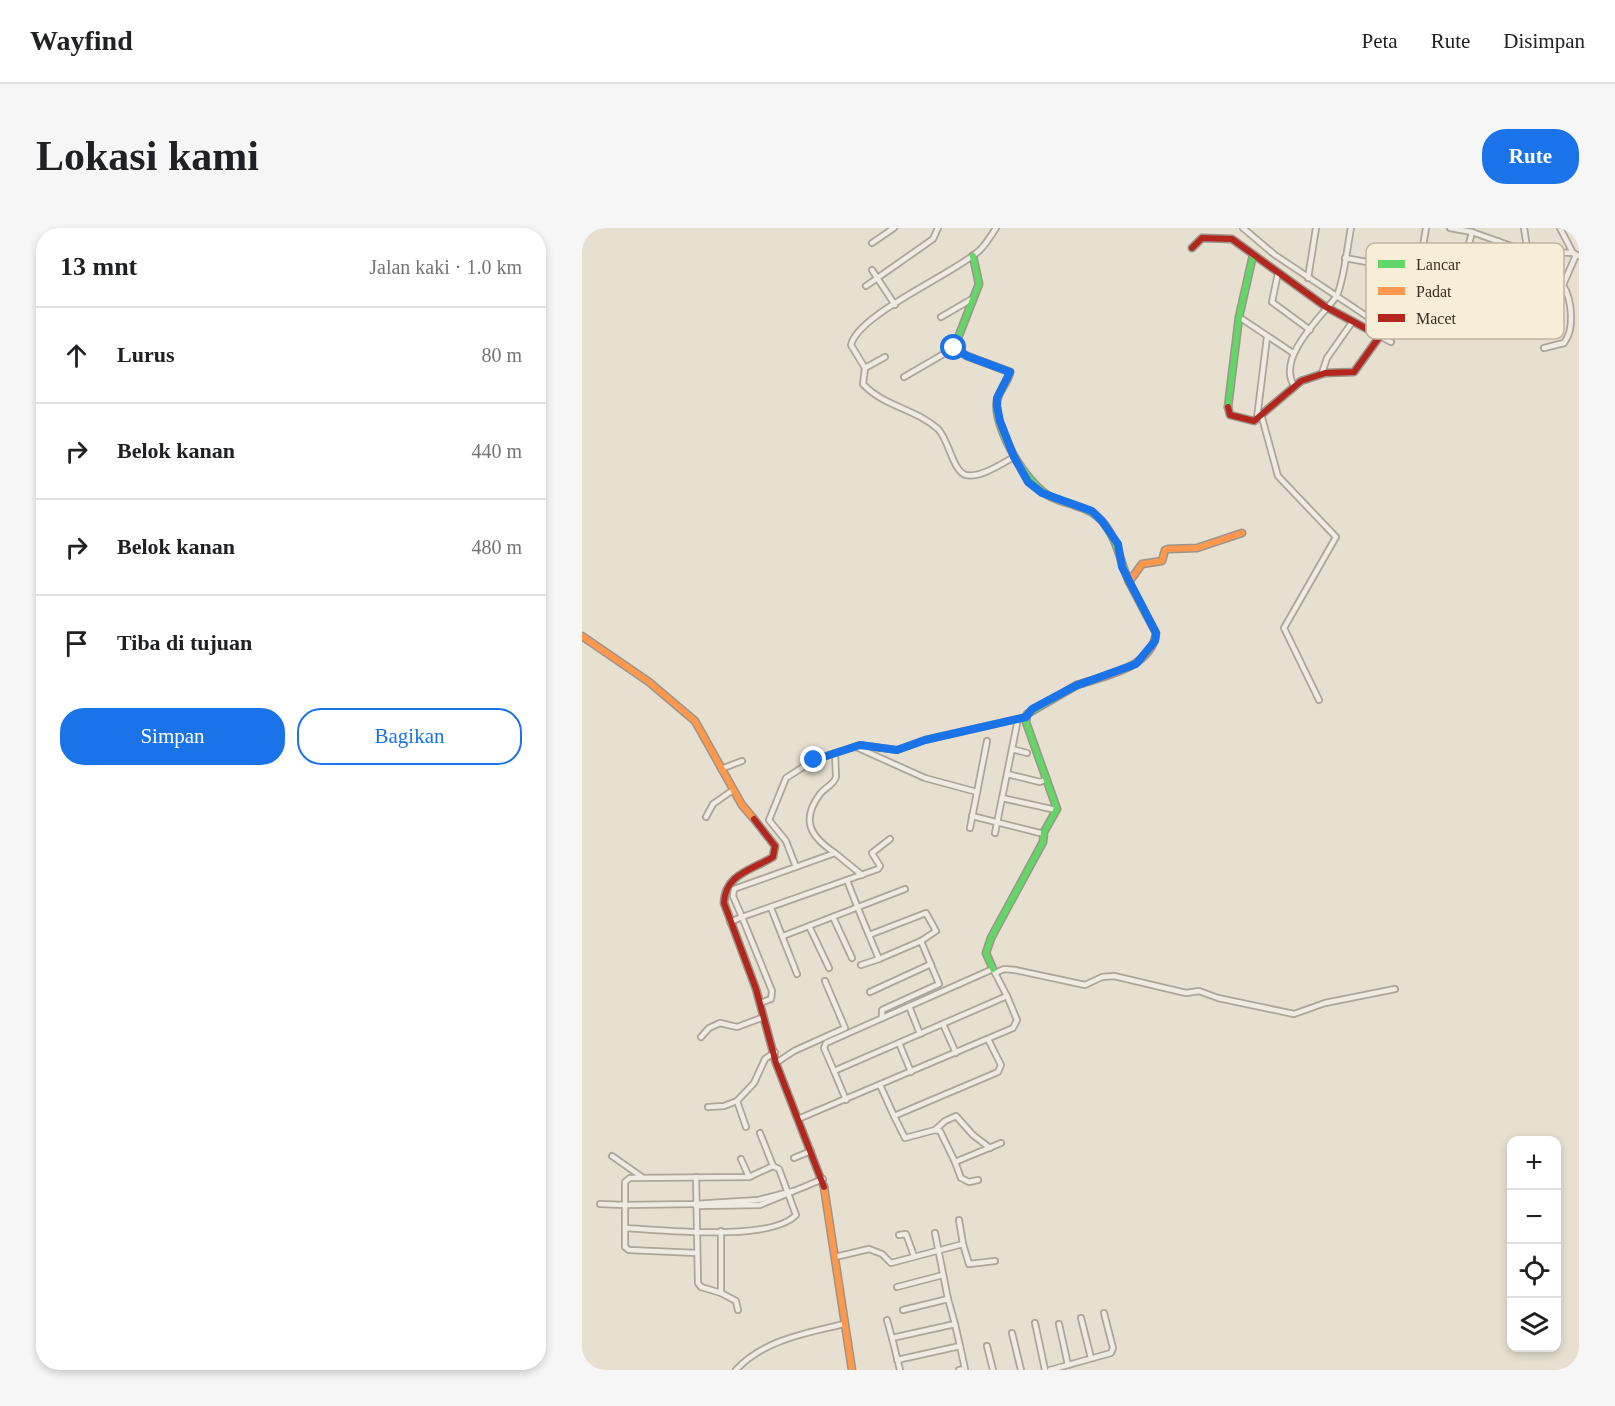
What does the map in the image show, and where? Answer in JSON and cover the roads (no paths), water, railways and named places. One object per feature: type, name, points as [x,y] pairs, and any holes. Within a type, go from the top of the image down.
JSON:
[{"type":"street","points":[[872,243],[894,228]]},
{"type":"street","points":[[866,286],[933,239],[938,228]]},
{"type":"street","points":[[996,228],[987,243],[972,256],[895,305],[858,332],[852,342],[854,352],[865,368],[863,384],[879,397],[926,419],[934,426],[946,441],[958,471],[963,475],[977,475],[1014,457]]},
{"type":"street","points":[[1243,228],[1275,255],[1308,278],[1353,321],[1366,328]]},
{"type":"street","points":[[1308,278],[1316,228]]},
{"type":"street","points":[[1293,384],[1290,379],[1293,353],[1331,302],[1346,258],[1351,228]]},
{"type":"street","points":[[1424,243],[1426,228]]},
{"type":"street","points":[[1450,228],[1472,232],[1503,243]]},
{"type":"street","points":[[1524,228],[1525,243]]},
{"type":"street","points":[[1560,228],[1576,255],[1564,283]]},
{"type":"street","points":[[1469,243],[1472,232]]},
{"type":"street","points":[[1192,248],[1202,238],[1232,239],[1278,273],[1331,302],[1366,317]]},
{"type":"street","points":[[1253,255],[1239,317],[1228,410],[1234,417],[1254,421],[1282,397],[1293,384],[1322,374],[1354,372],[1378,339]]},
{"type":"street","points":[[904,378],[954,348],[980,280],[972,256]]},
{"type":"street","points":[[1346,258],[1366,261]]},
{"type":"street","points":[[872,270],[895,305]]},
{"type":"street","points":[[1278,273],[1272,302],[1310,330]]},
{"type":"street","points":[[1544,348],[1564,343],[1569,335],[1570,309],[1564,288]]},
{"type":"street","points":[[941,317],[972,299]]},
{"type":"street","points":[[1239,317],[1293,353]]},
{"type":"street","points":[[1322,374],[1328,358],[1353,321]]},
{"type":"street","points":[[1267,337],[1259,416],[1278,476],[1336,537],[1284,628],[1319,700]]},
{"type":"street","points":[[1386,339],[1391,342]]},
{"type":"street","points":[[762,829],[769,820],[782,784],[790,773],[814,760],[867,745],[897,750],[925,740],[1026,717],[1032,709],[1075,686],[1136,664],[1155,641],[1156,633],[1122,567],[1118,544],[1102,521],[1092,511],[1042,493],[1028,482],[1014,457],[1000,421],[997,406],[997,398],[1010,373],[967,356],[954,348]]},
{"type":"street","points":[[865,368],[885,357]]},
{"type":"street","points":[[1129,582],[1142,564],[1155,564],[1162,561],[1165,550],[1197,548],[1242,533]]},
{"type":"street","points":[[582,636],[649,682],[686,712],[703,732],[721,769],[748,814],[771,839],[776,854],[750,867],[728,882],[723,890],[724,903],[760,1003],[775,1052],[776,1063],[823,1179],[852,1370]]},
{"type":"street","points":[[798,1119],[956,1053],[1016,1025],[1007,996],[986,951],[1007,903],[1043,842],[1044,834],[1056,810],[1026,717]]},
{"type":"street","points":[[995,833],[1017,724]]},
{"type":"street","points":[[970,828],[987,741]]},
{"type":"street","points":[[854,747],[925,778],[977,792]]},
{"type":"street","points":[[1012,749],[1027,753]]},
{"type":"street","points":[[835,753],[837,777],[820,794],[810,817],[810,824],[814,837],[862,876]]},
{"type":"street","points":[[721,769],[742,761]]},
{"type":"street","points":[[1007,774],[1040,782],[1047,779]]},
{"type":"street","points":[[705,817],[711,806],[733,790]]},
{"type":"street","points":[[1002,798],[1056,810]]},
{"type":"street","points":[[748,814],[754,808]]},
{"type":"street","points":[[972,816],[1044,834]]},
{"type":"street","points":[[769,820],[780,830],[796,867]]},
{"type":"street","points":[[730,922],[880,868],[872,853],[890,839]]},
{"type":"street","points":[[760,1003],[771,999],[772,991],[733,896],[734,889],[835,853]]},
{"type":"street","points":[[847,880],[879,959]]},
{"type":"street","points":[[783,936],[904,890]]},
{"type":"street","points":[[771,908],[797,974]]},
{"type":"street","points":[[861,965],[921,941],[936,930],[927,913],[869,935]]},
{"type":"street","points":[[833,917],[852,958]]},
{"type":"street","points":[[809,926],[829,968]]},
{"type":"street","points":[[882,1018],[882,1010],[939,984],[921,941]]},
{"type":"street","points":[[870,992],[931,964]]},
{"type":"street","points":[[846,1100],[824,1044],[994,971],[1009,969],[1085,985],[1102,977],[1114,976],[1186,993],[1197,991],[1218,998],[1294,1014],[1325,1003],[1395,989]]},
{"type":"street","points":[[776,1063],[794,1051],[845,1028],[825,981]]},
{"type":"street","points":[[834,1071],[1007,996]]},
{"type":"street","points":[[909,1006],[921,1034]]},
{"type":"street","points":[[701,1037],[709,1028],[720,1023],[738,1027],[764,1017]]},
{"type":"street","points":[[943,1024],[956,1053]]},
{"type":"street","points":[[894,1116],[998,1072],[1001,1065],[988,1039]]},
{"type":"street","points":[[899,1043],[911,1072]]},
{"type":"street","points":[[708,1107],[724,1106],[737,1101],[754,1083],[765,1059],[775,1052]]},
{"type":"street","points":[[880,1085],[904,1138],[935,1130],[945,1121],[956,1116],[973,1135],[990,1148]]},
{"type":"street","points":[[737,1101],[746,1127]]},
{"type":"street","points":[[935,1130],[942,1135],[961,1178],[969,1182],[978,1180]]},
{"type":"street","points":[[625,1228],[697,1231],[764,1230],[794,1218],[796,1213],[779,1169],[773,1166],[760,1133]]},
{"type":"street","points":[[955,1162],[1001,1143]]},
{"type":"street","points":[[794,1158],[812,1151]]},
{"type":"street","points":[[612,1156],[642,1177]]},
{"type":"street","points":[[741,1159],[749,1177]]},
{"type":"street","points":[[697,1252],[629,1250],[625,1247],[626,1179],[749,1177],[773,1166]]},
{"type":"street","points":[[696,1177],[699,1286],[736,1300],[738,1310]]},
{"type":"street","points":[[600,1203],[759,1202],[823,1179]]},
{"type":"street","points":[[959,1220],[969,1264],[995,1261]]},
{"type":"street","points":[[721,1231],[721,1293]]},
{"type":"street","points":[[935,1233],[965,1369],[959,1370]]},
{"type":"street","points":[[899,1235],[906,1234],[914,1256]]},
{"type":"street","points":[[835,1257],[869,1249],[882,1254],[891,1263],[963,1244]]},
{"type":"street","points":[[897,1287],[943,1275]]},
{"type":"street","points":[[903,1310],[948,1299]]},
{"type":"street","points":[[1050,1370],[1112,1351],[1104,1313]]},
{"type":"street","points":[[1081,1318],[1091,1358]]},
{"type":"street","points":[[887,1320],[900,1370]]},
{"type":"street","points":[[1035,1323],[1045,1370]]},
{"type":"street","points":[[736,1370],[755,1354],[790,1337],[844,1324]]},
{"type":"street","points":[[892,1338],[955,1324]]},
{"type":"street","points":[[1059,1324],[1068,1365]]},
{"type":"street","points":[[1012,1333],[1021,1370]]},
{"type":"street","points":[[897,1360],[960,1346]]},
{"type":"street","points":[[987,1346],[993,1370]]}]
